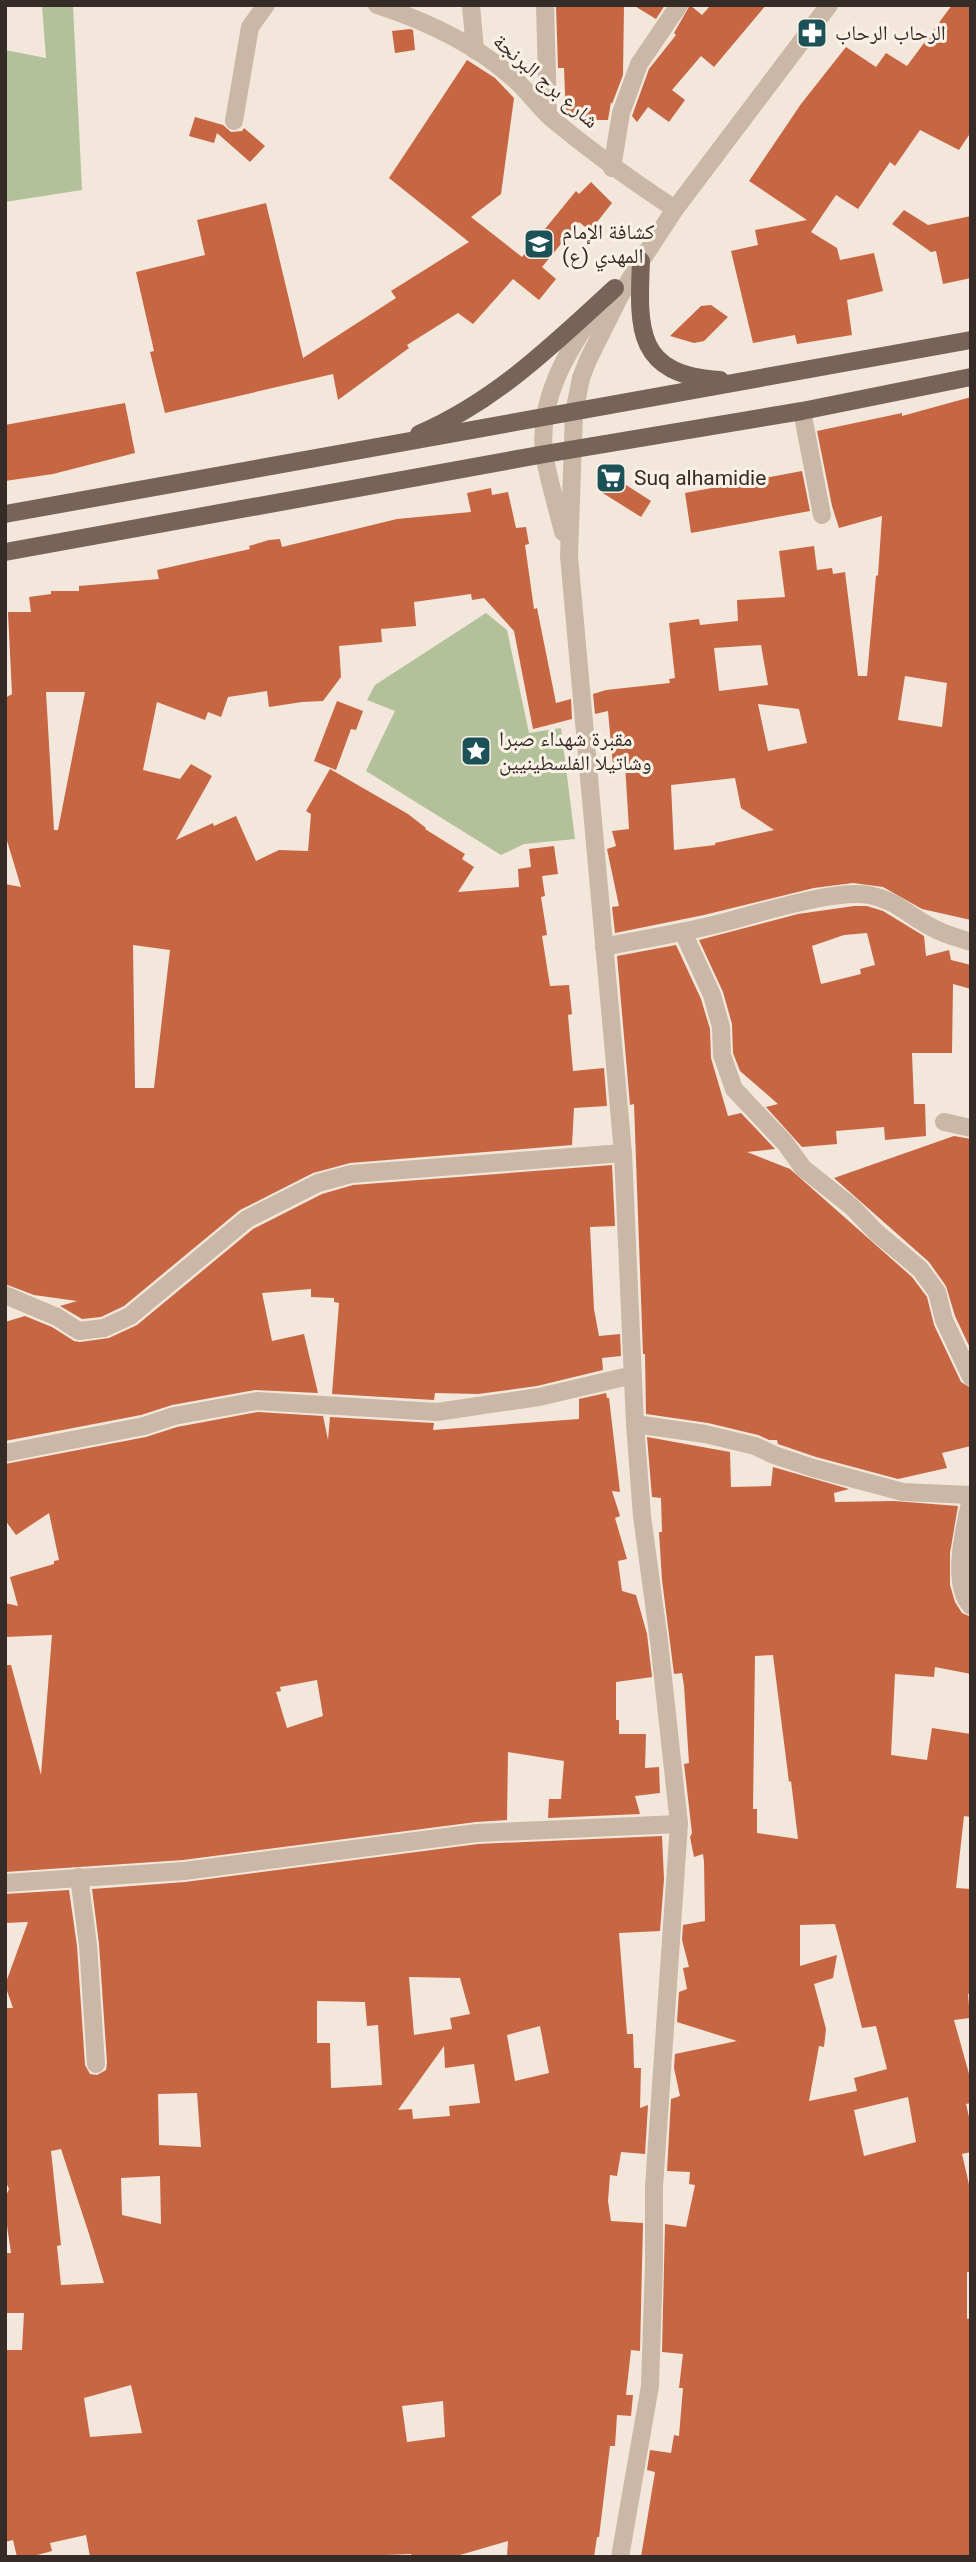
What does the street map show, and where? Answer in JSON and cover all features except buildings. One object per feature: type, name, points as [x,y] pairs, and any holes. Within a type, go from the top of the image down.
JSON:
[{"type":"main road","points":[[646,254],[639,318],[644,338],[653,354],[684,375],[699,379],[751,381]]},
{"type":"main road","points":[[390,446],[449,421],[480,403],[523,371],[615,288]]},
{"type":"main road","points":[[5,514],[971,340]]},
{"type":"main road","points":[[5,552],[545,454],[802,411],[971,377]]},
{"type":"street","points":[[234,121],[250,27],[266,5]]},
{"type":"street","name":"شارع برج البرنجة","points":[[377,5],[414,17],[475,50],[513,78],[548,115],[612,167],[675,209]]},
{"type":"street","points":[[471,5],[475,50]]},
{"type":"street","points":[[545,5],[548,115]]},
{"type":"street","points":[[612,167],[621,113],[639,64],[679,5]]},
{"type":"street","points":[[620,2557],[650,2386],[654,2187],[679,1824],[642,1516],[635,1424],[624,1153],[569,556],[574,413],[588,360],[620,296],[646,254],[675,209],[829,5]]},
{"type":"street","points":[[569,556],[545,454],[545,418],[550,395],[568,353],[615,288],[646,254]]},
{"type":"street","points":[[802,411],[822,515]]},
{"type":"street","points":[[604,947],[854,894],[873,896],[892,903],[934,929],[971,942]]},
{"type":"street","points":[[683,932],[712,995],[722,1027],[722,1055],[734,1089],[785,1143],[803,1168],[852,1207],[877,1233],[920,1269],[937,1292],[944,1320],[971,1377]]},
{"type":"street","points":[[944,1122],[971,1128]]},
{"type":"street","points":[[5,1295],[57,1317],[79,1331],[104,1328],[130,1317],[247,1219],[318,1183],[351,1174],[624,1153]]},
{"type":"street","points":[[5,1452],[257,1401],[437,1412],[539,1397],[633,1375]]},
{"type":"street","points":[[635,1424],[705,1434],[755,1446],[800,1464],[903,1492],[971,1497],[963,1531],[961,1574],[962,1588],[971,1606]]},
{"type":"street","points":[[5,1882],[184,1871],[477,1833],[679,1824]]},
{"type":"street","points":[[79,1877],[88,1945],[96,2064]]},
{"type":"green space","points":[[42,5],[73,5],[82,190],[5,202],[5,50],[46,58]]},
{"type":"green space","points":[[486,613],[507,630],[529,733],[561,728],[575,839],[524,844],[501,855],[366,771],[395,711],[367,700],[375,685]]},
{"type":"place","name":"الرحاب الرحاب","points":[[812,33]]},
{"type":"place","name":"كشافة الإمام المهدي (ع)","points":[[539,244]]},
{"type":"place","name":"Suq alhamidie","points":[[611,478]]},
{"type":"place","name":"مقبرة شهداء صبرا وشاتيلا الفلسطينيين","points":[[476,751]]}]
